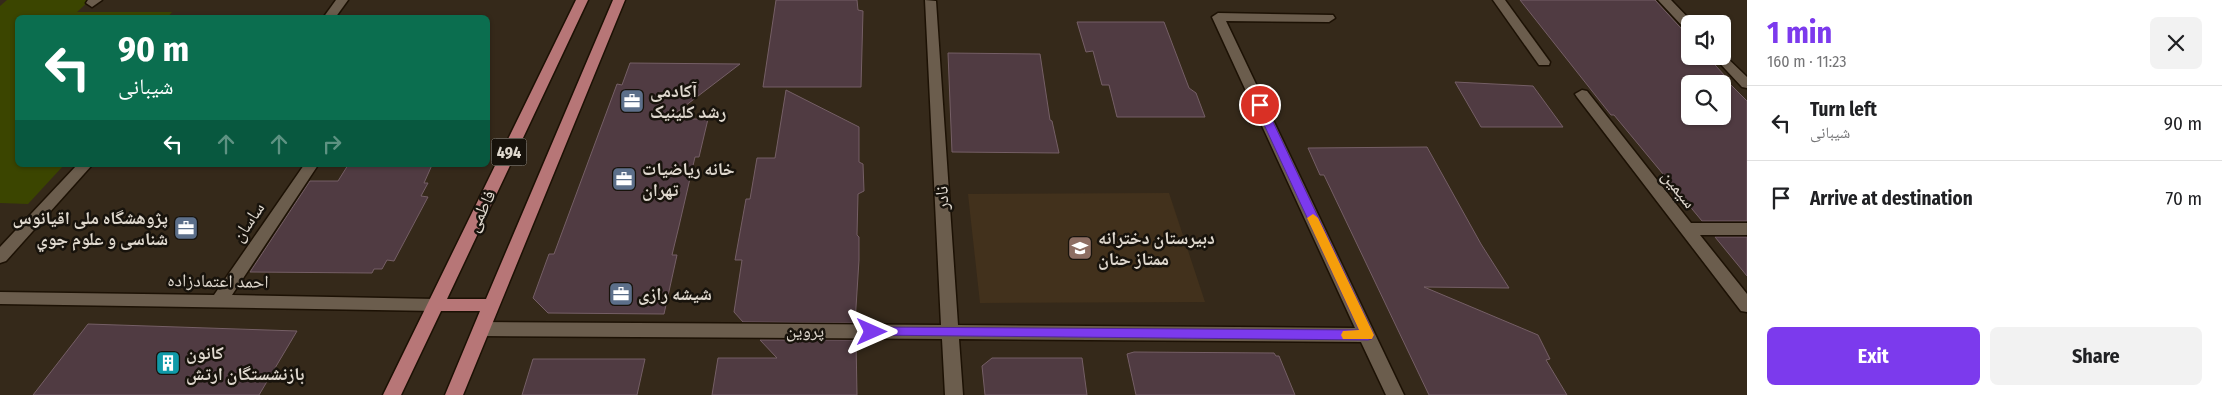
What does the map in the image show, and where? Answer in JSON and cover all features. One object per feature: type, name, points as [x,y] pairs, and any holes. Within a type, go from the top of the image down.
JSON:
[{"type":"main road","name":"فاطمی","points":[[392,395],[582,0]]},
{"type":"main road","name":"494","points":[[454,395],[619,0]]},
{"type":"main road","points":[[436,305],[492,306]]},
{"type":"street","points":[[331,15],[342,0]]},
{"type":"street","points":[[1499,0],[1544,62]]},
{"type":"street","points":[[1664,0],[1681,18]]},
{"type":"street","name":"نادر","points":[[930,1],[954,395]]},
{"type":"street","points":[[1329,18],[1218,17],[1395,395]]},
{"type":"street","points":[[1728,65],[1747,84]]},
{"type":"street","name":"سیمین","points":[[1582,94],[1747,306]]},
{"type":"street","points":[[0,257],[83,167]]},
{"type":"street","name":"ساسان","points":[[219,301],[309,167]]},
{"type":"street","points":[[1687,229],[1747,229]]},
{"type":"street","name":"احمد اعتمادزاده","points":[[0,298],[436,305]]},
{"type":"street","name":"پروین","points":[[482,329],[1368,335]]},
{"type":"shaded area","name":"دبیرستان دخترانه ممتاز حنان","points":[[1169,193],[1205,302],[980,303],[968,194]]},
{"type":"green space","points":[[7,0],[90,0],[77,12],[172,12],[170,15],[15,15],[15,167],[62,167],[28,204],[0,203],[0,6]]},
{"type":"building","points":[[776,0],[857,0],[858,10],[863,11],[861,87],[763,87]]},
{"type":"building","points":[[1520,0],[1655,0],[1681,28],[1681,65],[1715,65],[1724,75],[1681,75],[1681,125],[1731,125],[1731,85],[1747,101],[1747,221],[1702,221],[1614,115],[1611,115]]},
{"type":"building","points":[[1077,22],[1164,22],[1189,88],[1196,93],[1205,117],[1117,117],[1109,85],[1102,85],[1093,51],[1086,52]]},
{"type":"building","points":[[948,53],[1040,54],[1050,120],[1052,121],[1059,153],[952,152]]},
{"type":"building","points":[[630,63],[740,64],[668,119],[708,119],[699,157],[695,157],[672,255],[677,255],[664,314],[548,313],[533,298],[549,254],[554,254],[617,84],[622,85]]},
{"type":"building","points":[[1455,82],[1533,86],[1563,127],[1481,127]]},
{"type":"building","points":[[786,90],[859,127],[859,162],[863,164],[864,191],[858,194],[857,235],[859,237],[859,260],[855,323],[743,322],[734,312],[742,260],[735,260],[746,199],[750,199],[757,158],[775,158]]},
{"type":"building","points":[[1427,147],[1481,244],[1509,288],[1424,287],[1538,335],[1550,359],[1546,360],[1567,395],[1429,395],[1324,175],[1320,175],[1308,148]]},
{"type":"building","points":[[347,167],[431,167],[424,183],[428,183],[421,196],[428,197],[394,261],[387,260],[382,269],[374,269],[372,273],[250,272],[310,181],[338,181]]},
{"type":"building","points":[[1715,237],[1747,237],[1747,276]]},
{"type":"building","name":"کانون بازنشستگان ارتش","points":[[88,324],[297,331],[259,395],[33,395]]},
{"type":"building","points":[[760,340],[856,340],[857,395],[712,395],[718,358],[777,358]]},
{"type":"building","points":[[1134,352],[1274,353],[1276,356],[1279,356],[1295,395],[1136,395],[1127,354]]},
{"type":"building","points":[[992,358],[1082,358],[1087,395],[985,395],[982,366]]},
{"type":"building","points":[[533,359],[645,359],[637,395],[522,395]]},
{"type":"slow traffic","points":[[1313,218],[1368,335],[1348,335]]},
{"type":"place","name":"آکادمی رشد کلینیک","points":[[632,101]]},
{"type":"place","name":"خانه ریاضیات تهران","points":[[624,179]]},
{"type":"place","name":"پژوهشگاه ملی اقیانوس شناسی و علوم جوي","points":[[186,228]]},
{"type":"place","name":"دبیرستان دخترانه ممتاز حنان","points":[[1080,248]]},
{"type":"place","name":"شیشه رازی","points":[[621,294]]},
{"type":"place","name":"کانون بازنشستگان ارتش","points":[[168,363]]},
{"type":"route","points":[[872,332],[1368,335],[1260,105]]}]
